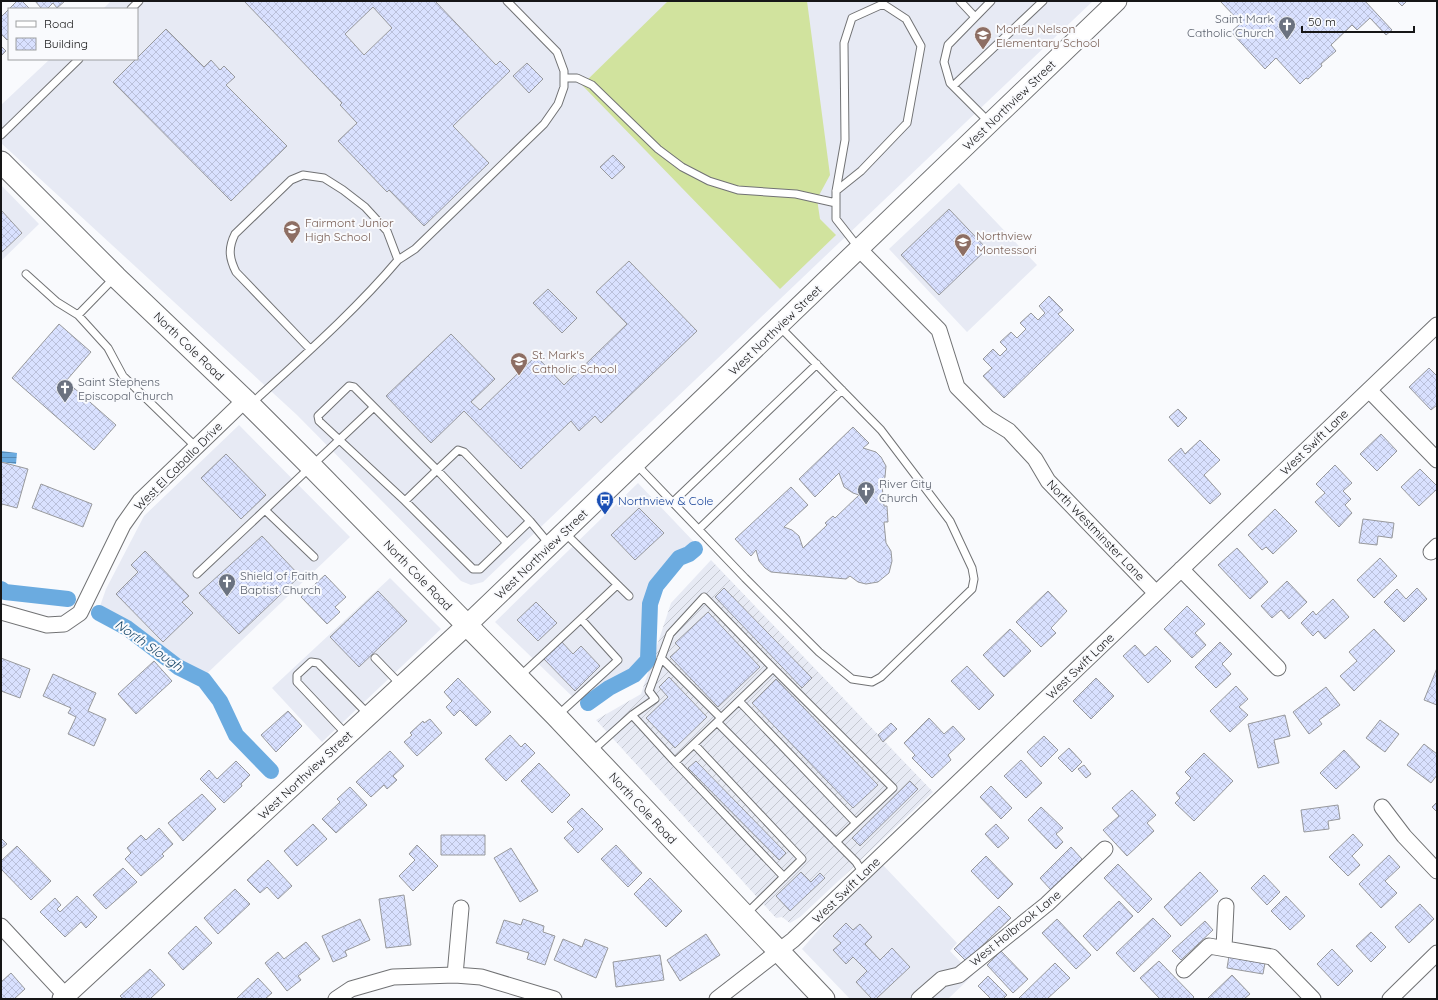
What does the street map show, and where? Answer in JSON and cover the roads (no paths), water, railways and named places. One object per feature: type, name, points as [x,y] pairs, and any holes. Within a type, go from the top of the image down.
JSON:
[{"type":"main road","name":"North Cole Road","points":[[1,162],[116,277],[247,402],[312,467],[556,716],[824,999]]},
{"type":"street","name":"West Northview Street","points":[[66,998],[467,625],[1117,1]]},
{"type":"street","name":"North Westminster Lane","points":[[859,249],[939,330],[957,387],[988,418],[1009,431],[1036,460],[1048,481],[1156,593]]},
{"type":"street","name":"West Swift Lane","points":[[717,999],[793,940],[1437,325]]},
{"type":"street","points":[[1369,390],[1437,460]]},
{"type":"street","name":"West El Caballo Drive","points":[[1,612],[48,625],[64,624],[80,613],[123,525],[140,501],[196,447],[247,402]]},
{"type":"street","points":[[1181,569],[1278,668]]},
{"type":"street","points":[[1382,807],[1404,836],[1437,871]]},
{"type":"street","name":"West Holbrook Lane","points":[[919,999],[942,979],[959,975],[1047,904],[1105,849]]},
{"type":"street","points":[[1224,948],[1226,906]]},
{"type":"street","points":[[455,976],[461,908]]},
{"type":"street","points":[[1,926],[66,998]]},
{"type":"street","points":[[1184,970],[1209,946],[1272,957],[1313,999]]},
{"type":"street","points":[[1390,999],[1437,954]]},
{"type":"street","points":[[336,999],[351,989],[392,977],[455,976],[481,977],[554,999]]},
{"type":"lane","points":[[131,8],[139,1]]},
{"type":"lane","points":[[247,402],[310,349],[374,288],[398,260],[415,249],[544,124],[558,104],[564,88],[564,71],[557,52],[507,1]]},
{"type":"lane","points":[[960,1],[975,17]]},
{"type":"lane","points":[[989,123],[950,83],[944,62],[948,45],[991,1]]},
{"type":"lane","points":[[953,86],[1043,1]]},
{"type":"lane","points":[[836,191],[861,171],[907,123],[921,46],[906,19],[883,4],[852,18],[844,43],[845,140],[836,191],[836,219],[859,249]]},
{"type":"lane","points":[[1,136],[78,60]]},
{"type":"lane","points":[[564,78],[577,78],[592,85],[658,149],[682,167],[709,182],[738,190],[796,194],[836,203]]},
{"type":"lane","points":[[310,349],[236,272],[231,262],[230,253],[230,244],[235,234],[291,180],[303,175],[314,176],[324,178],[365,207],[388,231],[398,260]]},
{"type":"lane","points":[[26,274],[57,302],[78,315],[108,348],[123,376],[196,447]]},
{"type":"lane","points":[[78,315],[116,277]]},
{"type":"lane","points":[[636,463],[819,652],[852,679],[872,682],[881,677],[972,589],[974,579],[972,568],[950,521],[881,430],[779,326]]},
{"type":"lane","points":[[673,502],[817,364]]},
{"type":"lane","points":[[507,543],[354,388],[349,386],[318,416],[319,421],[405,501],[473,569],[480,569],[530,521]]},
{"type":"lane","points":[[699,529],[842,390]]},
{"type":"lane","points":[[197,574],[374,407]]},
{"type":"lane","points":[[405,501],[458,450],[464,452],[530,521],[550,545]]},
{"type":"lane","points":[[265,510],[314,557]]},
{"type":"lane","points":[[564,532],[629,596]]},
{"type":"lane","points":[[518,677],[617,585]]},
{"type":"lane","points":[[590,752],[632,715],[655,699],[649,691],[670,634],[704,597],[894,788],[836,842]]},
{"type":"lane","points":[[556,716],[618,660],[581,619]]},
{"type":"lane","points":[[375,658],[402,685]]},
{"type":"lane","points":[[661,658],[856,862],[863,873]]},
{"type":"lane","points":[[347,735],[297,682],[297,675],[311,662],[318,663],[369,716]]},
{"type":"lane","points":[[676,762],[773,668]]},
{"type":"lane","points":[[738,701],[856,823]]},
{"type":"lane","points":[[632,715],[784,877]]},
{"type":"lane","points":[[694,744],[802,859],[744,915]]},
{"type":"water","points":[[1,451],[17,453],[16,464],[1,462]]},
{"type":"waterway","name":"North Slough","points":[[588,703],[609,688],[634,675],[648,660],[650,604],[656,586],[679,558],[689,554],[695,549]]},
{"type":"waterway","name":"North Slough","points":[[1,589],[5,592],[68,599]]},
{"type":"waterway","name":"North Slough","points":[[99,613],[127,628],[178,667],[204,680],[220,701],[236,735],[271,771]]},
{"type":"place","name":"Saint Mark Catholic Church","points":[[1287,40]]},
{"type":"place","name":"Morley Nelson Elementary School","points":[[983,50]]},
{"type":"place","name":"Fairmont Junior High School","points":[[292,244]]},
{"type":"place","name":"Northview Montessori","points":[[963,257]]},
{"type":"place","name":"St. Mark's Catholic School","points":[[519,376]]},
{"type":"place","name":"Saint Stephens Episcopal Church","points":[[65,403]]},
{"type":"place","name":"River City Church","points":[[866,505]]},
{"type":"place","name":"Northview & Cole","points":[[605,515]]},
{"type":"place","name":"Shield of Faith Baptist Church","points":[[227,597]]}]
